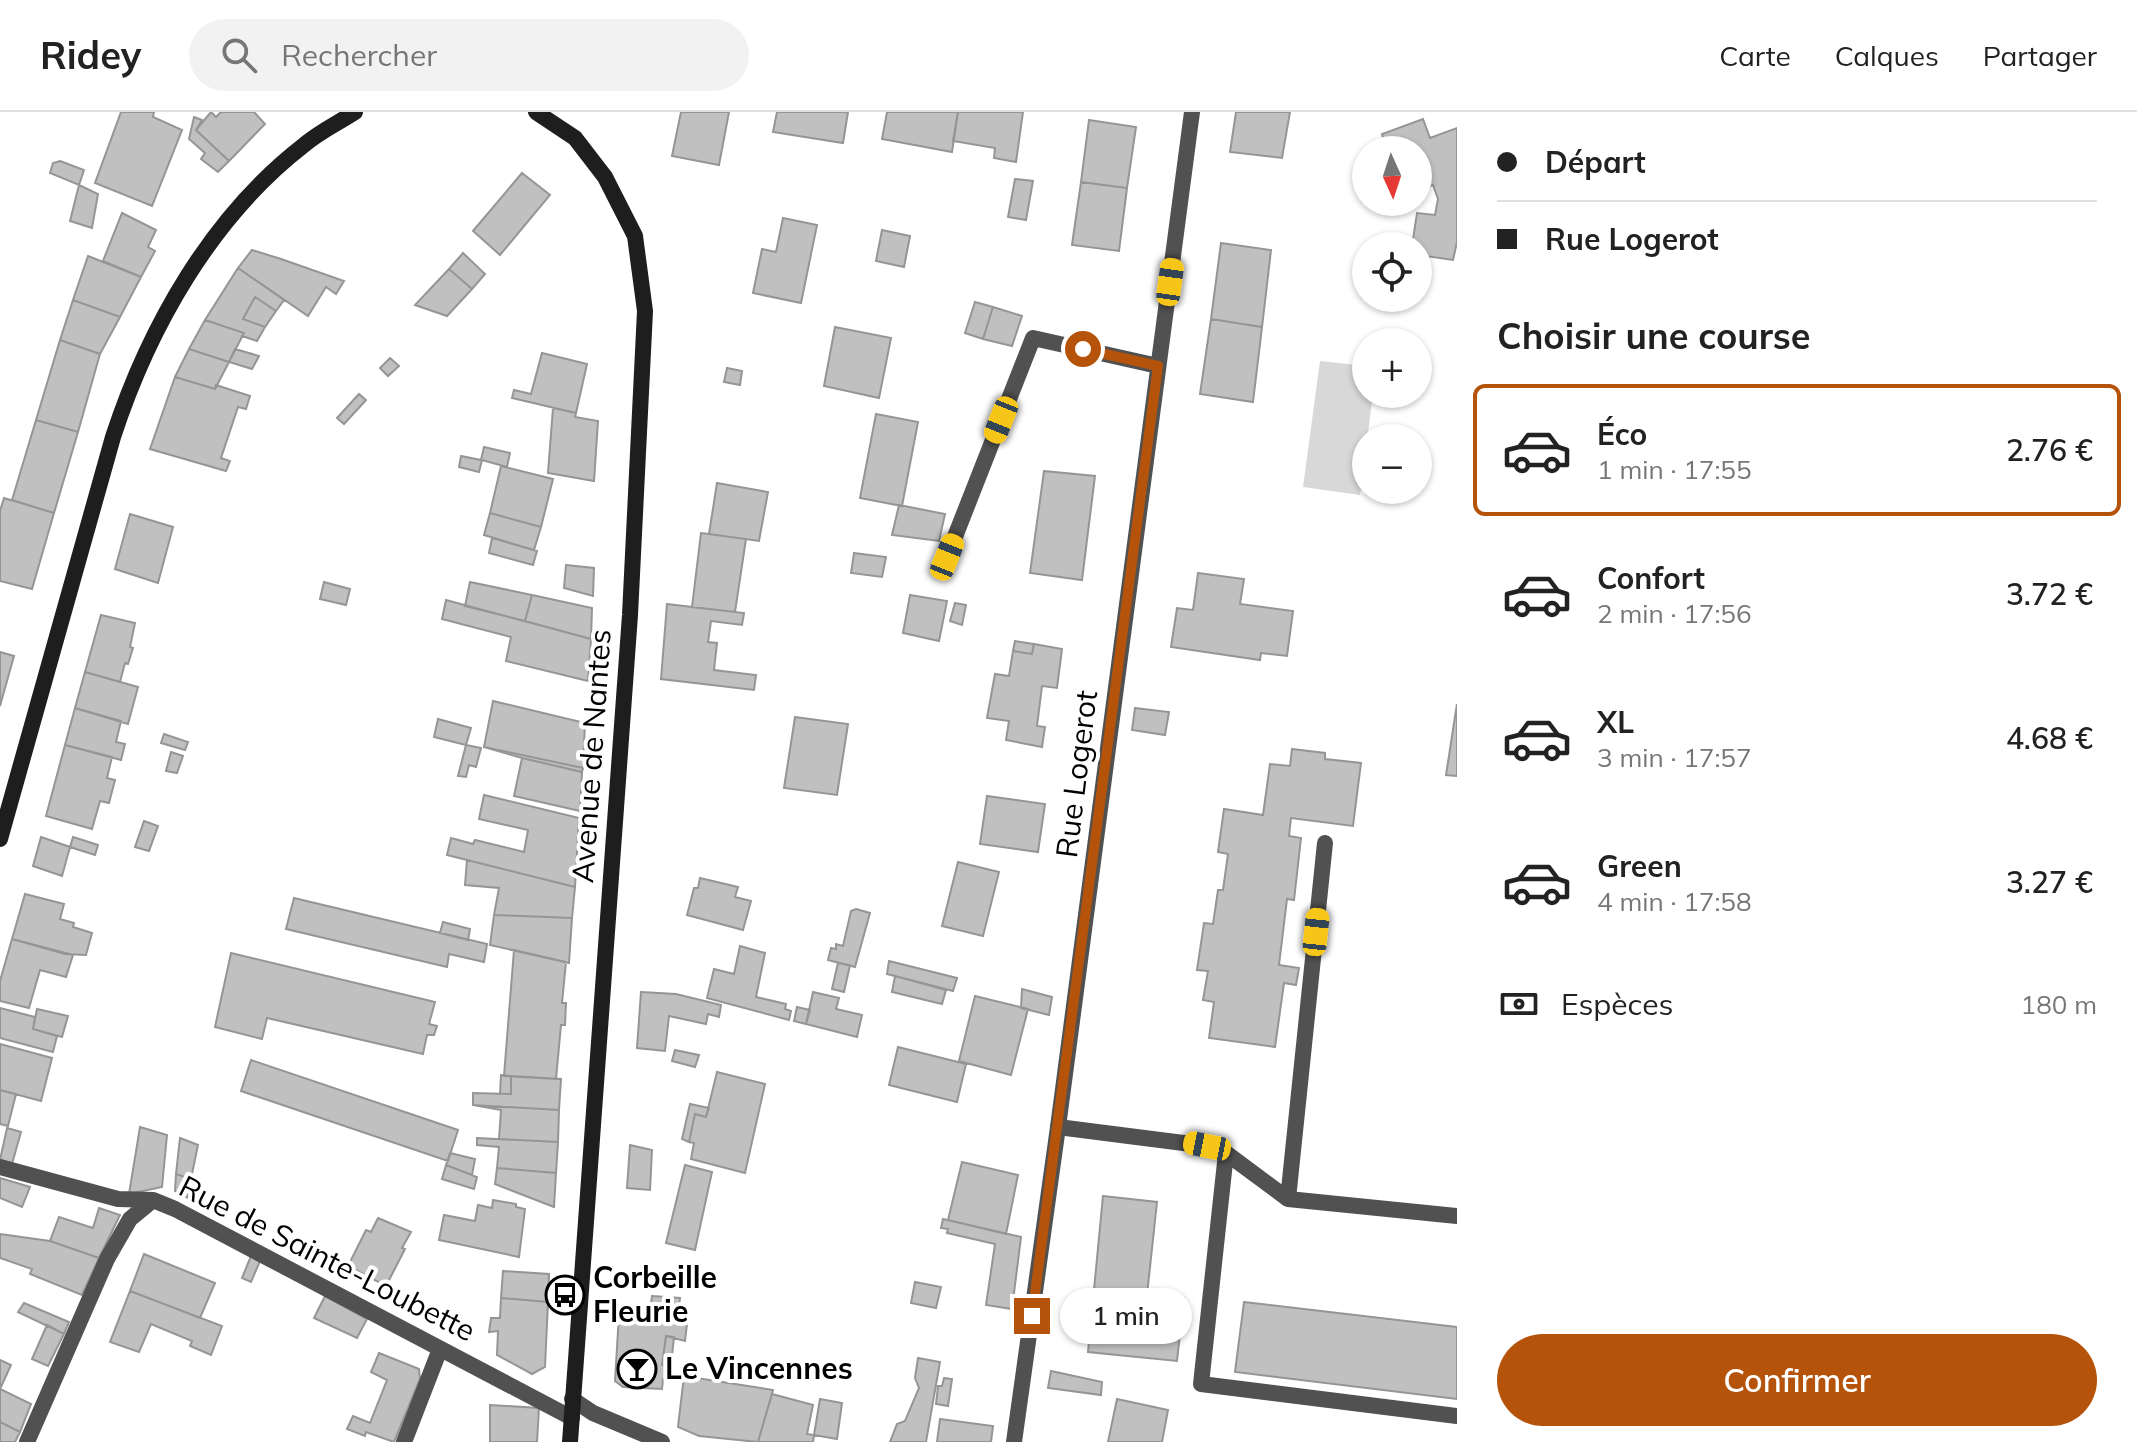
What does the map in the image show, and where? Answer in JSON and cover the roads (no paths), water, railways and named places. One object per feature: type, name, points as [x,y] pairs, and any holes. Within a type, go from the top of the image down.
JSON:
[{"type":"main road","points":[[0,839],[113,437],[148,345],[185,280],[257,187],[304,144],[355,112]]},
{"type":"main road","name":"Avenue de Nantes","points":[[536,112],[575,138],[605,177],[635,236],[645,311],[630,615],[570,1442]]},
{"type":"street","name":"Rue Logerot","points":[[1014,1442],[1192,112]]},
{"type":"street","points":[[947,557],[1033,338],[1158,366]]},
{"type":"street","points":[[1288,1199],[1325,843]]},
{"type":"street","points":[[1058,1127],[1181,1141],[1226,1153],[1288,1199],[1457,1216]]},
{"type":"street","points":[[1226,1153],[1201,1384],[1457,1416]]},
{"type":"street","name":"Rue de Sainte-Loubette","points":[[0,1167],[118,1199],[153,1200],[175,1209],[572,1418]]},
{"type":"street","points":[[27,1442],[107,1259],[130,1219],[153,1200]]},
{"type":"street","points":[[404,1442],[440,1349]]},
{"type":"street","points":[[572,1399],[593,1413],[662,1442]]},
{"type":"place","name":"Corbeille Fleurie","points":[[565,1295]]},
{"type":"place","name":"Le Vincennes","points":[[637,1369]]}]
